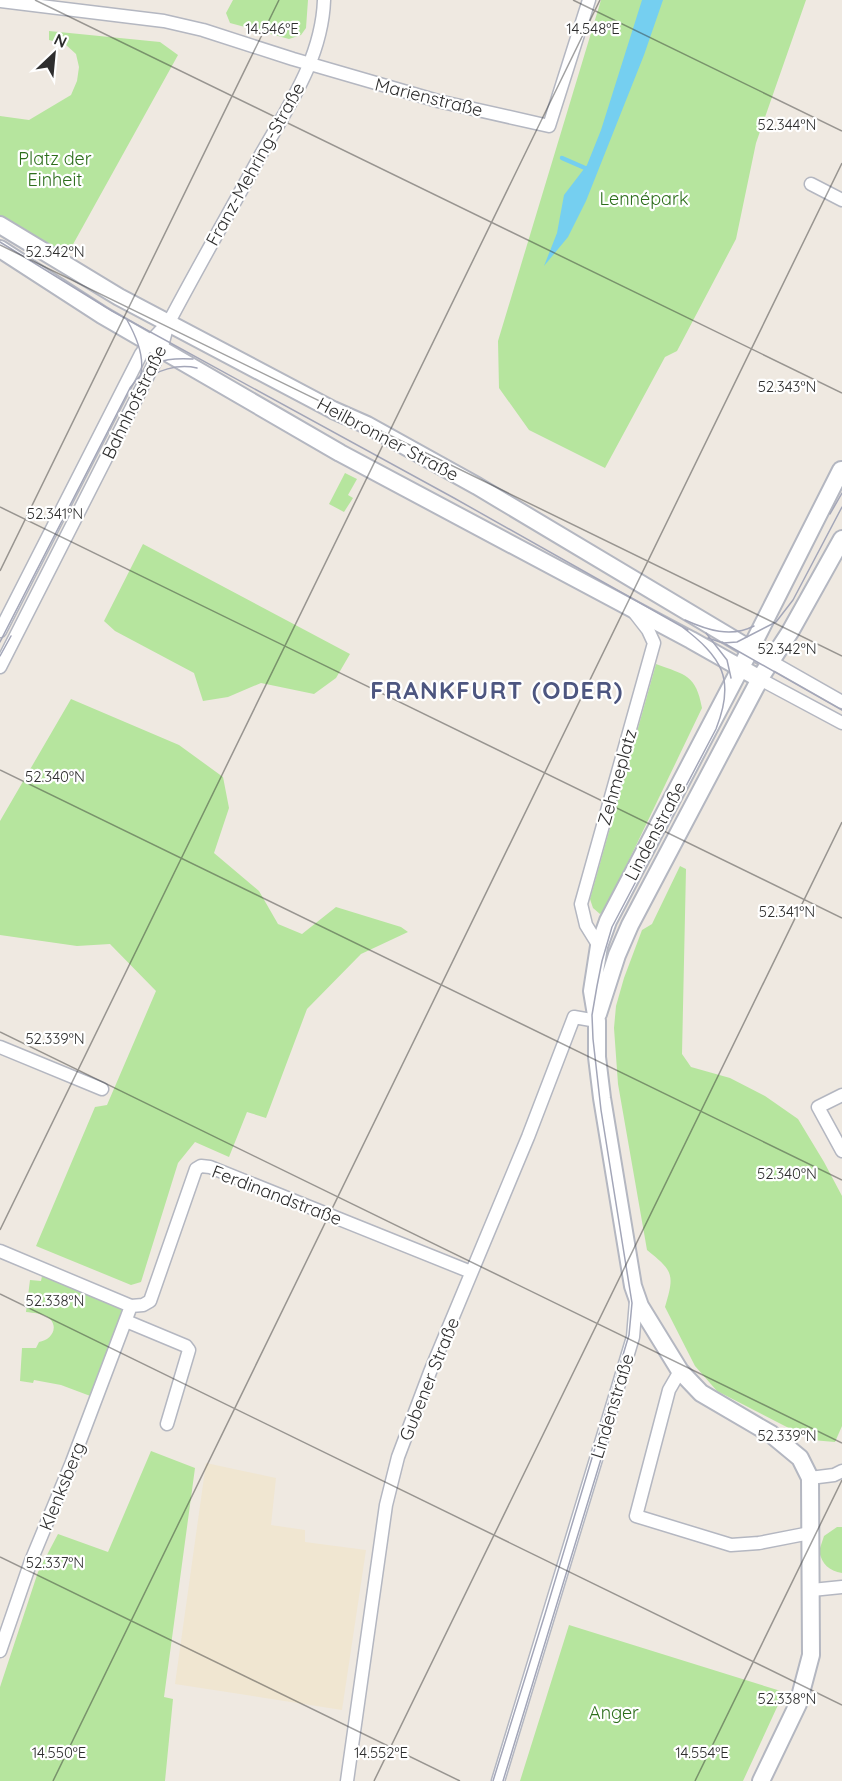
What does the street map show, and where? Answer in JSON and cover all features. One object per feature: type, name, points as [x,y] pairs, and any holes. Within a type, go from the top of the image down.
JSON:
[{"type":"street","name":"Franz-Mehring-Straße","points":[[169,322],[298,91],[322,28],[324,0]]},
{"type":"street","name":"Marienstraße","points":[[0,1],[164,21],[203,30],[438,101],[549,126],[589,0]]},
{"type":"street","points":[[810,184],[842,200]]},
{"type":"street","name":"Heilbronner Straße","points":[[0,225],[119,297],[333,410],[367,425],[477,486],[770,662]]},
{"type":"street","name":"Heilbronner Straße","points":[[0,249],[155,347],[340,453],[760,679]]},
{"type":"street","name":"Bahnhofstraße","points":[[0,667],[169,322]]},
{"type":"street","name":"Bahnhofstraße","points":[[0,631],[54,529],[138,360],[155,347]]},
{"type":"street","name":"Lindenstraße","points":[[498,1781],[633,1337],[635,1293],[597,1057],[597,1021],[592,991],[599,945],[608,921],[638,862],[691,765],[841,470]]},
{"type":"street","name":"Lindenstraße","points":[[597,1021],[614,963],[630,925],[760,679],[790,632],[842,539]]},
{"type":"street","name":"Zehmeplatz","points":[[599,945],[586,925],[581,904],[654,643],[648,630],[633,611]]},
{"type":"street","points":[[770,662],[842,702]]},
{"type":"street","points":[[760,679],[842,723]]},
{"type":"street","name":"Gubener Straße","points":[[347,1781],[386,1505],[398,1457],[430,1372],[528,1137],[574,1017],[597,1021]]},
{"type":"street","points":[[0,1047],[102,1089]]},
{"type":"street","points":[[842,1095],[819,1107],[842,1150]]},
{"type":"street","name":"Ferdinandstraße","points":[[131,1306],[143,1305],[150,1301],[196,1169],[201,1166],[210,1167],[471,1272]]},
{"type":"street","points":[[0,1251],[131,1306]]},
{"type":"street","points":[[635,1293],[640,1306],[680,1371],[701,1393],[771,1434],[800,1458],[810,1478],[811,1655],[802,1693],[761,1781]]},
{"type":"street","name":"Klenksberg","points":[[0,1652],[30,1561],[72,1462],[131,1306]]},
{"type":"street","points":[[126,1321],[186,1346],[189,1350],[166,1424]]},
{"type":"street","points":[[680,1371],[669,1390],[636,1516],[731,1545],[759,1543],[810,1533]]},
{"type":"street","points":[[810,1478],[834,1475],[842,1471]]},
{"type":"street","points":[[812,1590],[842,1587]]},
{"type":"shaded area","points":[[206,1463],[276,1478],[271,1525],[305,1530],[305,1542],[366,1550],[342,1710],[175,1684]]},
{"type":"green space","points":[[233,0],[308,0],[306,28],[301,35],[289,39],[230,23],[226,13]]},
{"type":"green space","name":"Lennépark","points":[[601,0],[806,0],[756,143],[736,239],[677,351],[665,357],[605,468],[529,430],[499,388],[498,341]]},
{"type":"green space","name":"Platz der Einheit","points":[[49,31],[160,42],[178,55],[66,257],[0,218],[0,116],[29,120],[71,95],[77,81],[79,67],[76,54],[65,44],[49,40]]},
{"type":"green space","points":[[345,473],[357,479],[348,495],[353,498],[344,512],[329,504]]},
{"type":"green space","points":[[143,544],[350,654],[336,678],[314,694],[261,683],[228,697],[203,701],[194,673],[115,631],[104,621]]},
{"type":"green space","points":[[656,664],[682,674],[693,682],[702,708],[605,910],[600,914],[593,908],[590,899]]},
{"type":"green space","points":[[71,699],[179,745],[223,777],[229,808],[214,853],[259,891],[278,924],[302,934],[336,907],[401,927],[408,932],[361,954],[307,1009],[266,1118],[247,1112],[229,1157],[195,1142],[178,1163],[141,1282],[131,1285],[36,1246],[95,1107],[107,1105],[156,991],[110,944],[77,946],[0,935],[0,821]]},
{"type":"green space","points":[[680,866],[686,869],[682,1054],[691,1067],[730,1078],[765,1096],[798,1119],[842,1196],[842,1426],[835,1442],[812,1440],[717,1391],[695,1366],[665,1307],[670,1287],[670,1274],[662,1263],[647,1250],[618,1084],[614,1028],[616,1006],[624,978],[642,930],[652,924]]},
{"type":"green space","points":[[42,1276],[126,1308],[93,1397],[61,1385],[34,1380],[33,1383],[20,1381],[22,1348],[36,1348],[39,1342],[50,1337],[54,1330],[47,1316],[26,1312],[30,1280],[41,1281]]},
{"type":"green space","points":[[151,1451],[195,1468],[164,1697],[173,1699],[165,1781],[0,1781],[0,1687],[38,1572],[58,1534],[108,1552]]},
{"type":"green space","points":[[837,1527],[842,1527],[842,1573],[833,1571],[827,1566],[819,1551],[824,1536]]},
{"type":"green space","name":"Anger","points":[[569,1625],[784,1692],[743,1781],[520,1781]]},
{"type":"water","points":[[642,0],[663,0],[644,55],[586,201],[568,237],[544,266],[557,233],[564,195],[587,165],[601,130]]},
{"type":"waterway","points":[[562,158],[585,168]]},
{"type":"tram line","points":[[0,242],[112,311],[454,498],[688,630]]},
{"type":"tram line","points":[[127,320],[137,340],[141,355],[140,377]]},
{"type":"tram line","points":[[0,642],[130,388],[143,372],[157,363],[172,359],[193,359]]},
{"type":"tram line","points":[[142,384],[160,371],[183,367],[197,368]]},
{"type":"tram line","points":[[830,514],[842,493]]},
{"type":"tram line","points":[[708,638],[723,643],[737,642],[776,622],[793,600],[842,507]]},
{"type":"tram line","points":[[685,620],[702,627],[728,632],[737,632],[754,626]]},
{"type":"tram line","points":[[493,1781],[629,1335],[632,1303],[601,1110],[592,1015],[602,961],[612,927],[716,729],[722,711],[725,683],[721,670],[707,648],[681,626]]},
{"type":"tram line","points":[[706,633],[727,660],[731,678]]},
{"type":"tram line","points":[[0,656],[11,636]]},
{"type":"tram line","points":[[722,642],[842,710]]},
{"type":"tram line","points":[[503,1781],[608,1436]]},
{"type":"district","name":"FRANKFURT (ODER)","points":[[497,690]]}]
